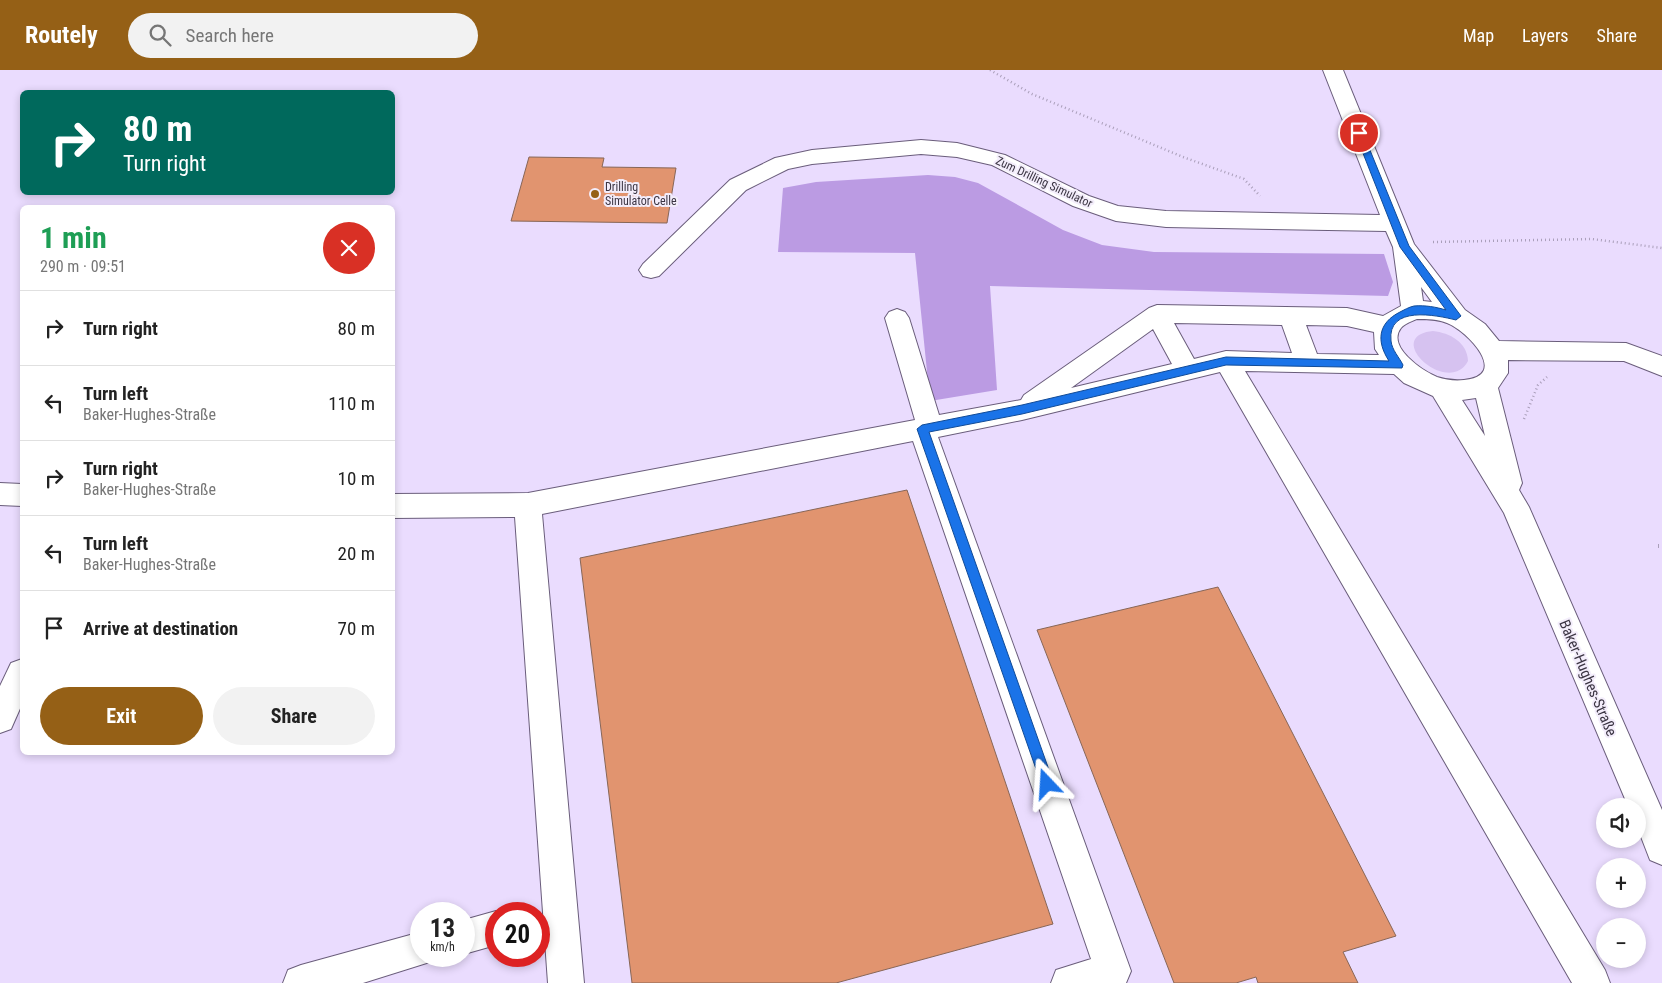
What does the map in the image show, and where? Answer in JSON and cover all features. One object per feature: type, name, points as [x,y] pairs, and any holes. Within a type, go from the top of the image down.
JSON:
[{"type":"street","points":[[1333,70],[1404,247],[1413,310]]},
{"type":"street","name":"Zum Drilling Simulator","points":[[651,270],[738,185],[782,163],[812,157],[921,147],[957,150],[998,160],[1035,176],[1081,201],[1116,213],[1166,219],[1395,224]]},
{"type":"street","points":[[1404,247],[1456,316],[1483,335],[1494,350],[1497,366],[1492,379],[1486,384],[1468,391],[1442,390],[1414,378],[1398,365],[1387,348],[1386,334],[1388,326],[1398,316],[1413,310],[1435,311],[1456,316]]},
{"type":"street","points":[[1022,410],[1157,314],[1347,317],[1388,326]]},
{"type":"street","points":[[1157,314],[1188,370]]},
{"type":"street","points":[[1288,316],[1308,362]]},
{"type":"street","points":[[898,318],[926,428],[1113,971],[1069,983]]},
{"type":"street","points":[[1494,350],[1626,352],[1662,366]]},
{"type":"street","points":[[395,506],[528,505],[1022,410],[1226,361],[1398,365]]},
{"type":"street","points":[[1226,361],[1592,983]]},
{"type":"street","name":"Baker-Hughes-Straße","points":[[1486,384],[1515,506]]},
{"type":"street","name":"Baker-Hughes-Straße","points":[[1442,390],[1515,506],[1662,848]]},
{"type":"street","points":[[0,494],[20,495]]},
{"type":"street","points":[[528,505],[548,902]]},
{"type":"street","points":[[0,718],[20,676]]},
{"type":"street","points":[[550,917],[566,983]]},
{"type":"street","points":[[301,983],[410,952]]},
{"type":"path","points":[[990,70],[1032,94],[1183,157],[1244,179],[1286,221]]},
{"type":"path","points":[[1435,248],[1432,242],[1592,239],[1662,248]]},
{"type":"path","points":[[1523,421],[1538,385],[1548,376],[1536,352]]},
{"type":"shaded area","points":[[928,175],[955,177],[978,183],[1063,230],[1102,245],[1154,252],[1384,254],[1393,282],[1388,296],[990,286],[997,390],[930,401],[915,253],[778,252],[783,188],[816,182]]},
{"type":"shaded area","points":[[1433,331],[1451,336],[1461,344],[1467,354],[1468,361],[1459,371],[1447,373],[1434,369],[1424,362],[1416,352],[1414,343],[1419,335]]},
{"type":"building","name":"Drilling Simulator Celle","points":[[529,157],[604,158],[602,167],[676,168],[667,223],[511,221]]},
{"type":"building","points":[[907,490],[1053,924],[836,983],[632,983],[580,558]]},
{"type":"building","points":[[1218,587],[1396,936],[1343,952],[1358,983],[1258,983],[1256,977],[1236,983],[1174,983],[1037,630]]},
{"type":"place","name":"Drilling Simulator Celle","points":[[595,194]]},
{"type":"route","points":[[1047,784],[922,429],[1022,410],[1226,361],[1398,365],[1391,357],[1386,341],[1388,326],[1392,320],[1405,312],[1413,310],[1435,311],[1456,316],[1404,247],[1359,133]]}]
